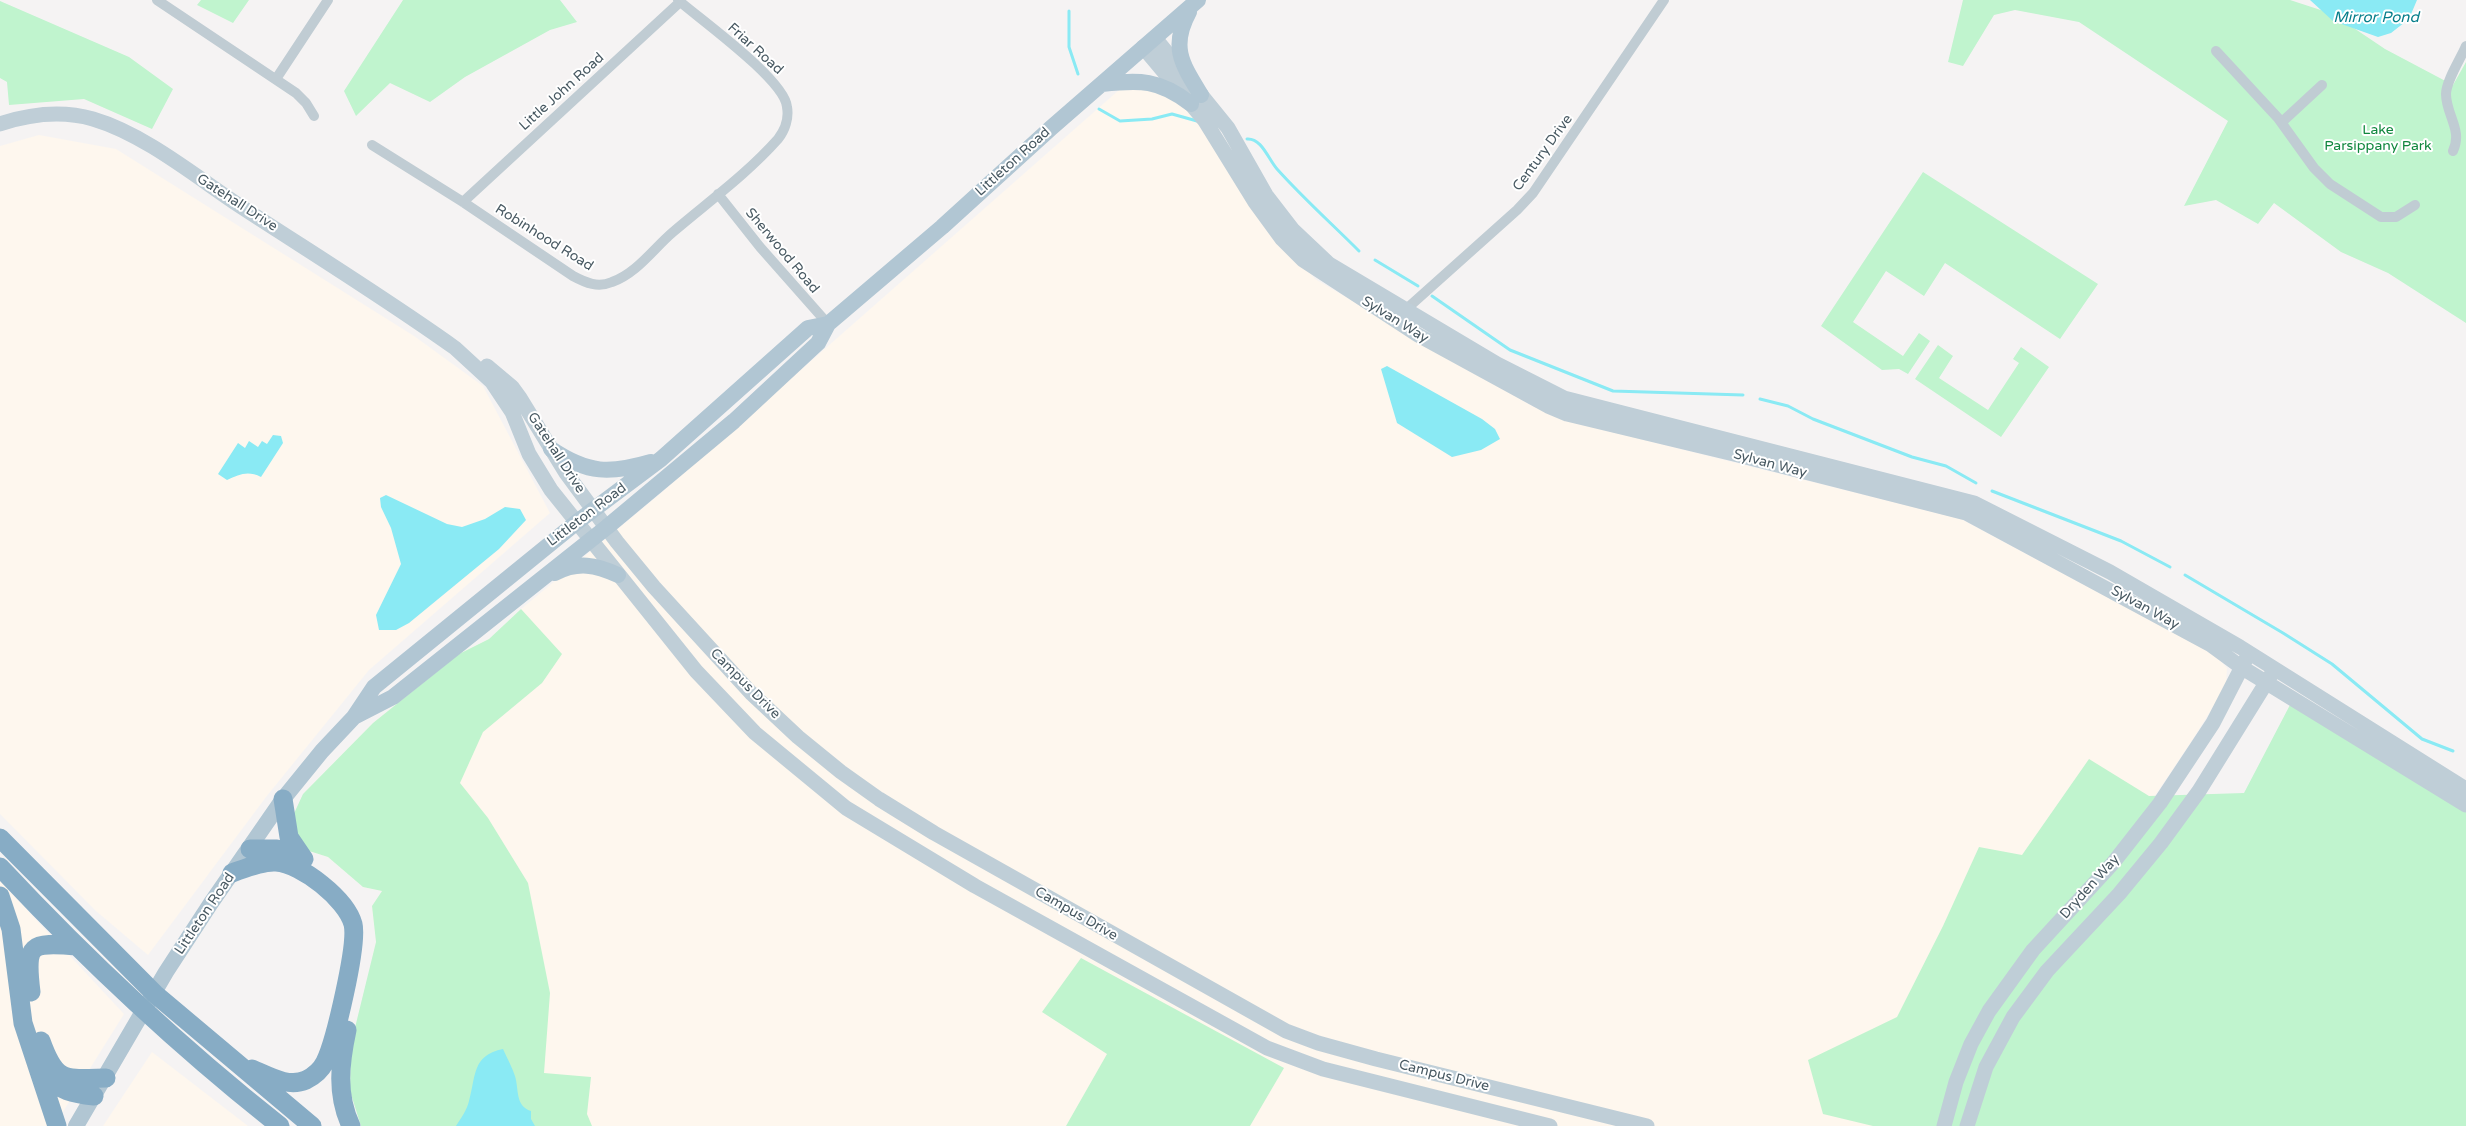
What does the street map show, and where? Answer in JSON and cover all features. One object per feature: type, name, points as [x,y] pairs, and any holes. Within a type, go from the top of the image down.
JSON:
[{"type":"highway","points":[[283,799],[289,837],[304,859]]},
{"type":"highway","points":[[0,838],[154,994],[312,1126]]},
{"type":"highway","points":[[250,848],[277,849],[304,859],[346,888],[359,907],[365,926],[364,959],[343,1050],[340,1075],[340,1091],[351,1126]]},
{"type":"highway","points":[[232,873],[268,862],[290,866],[326,887],[338,898],[349,915],[354,933],[341,1008],[329,1054],[320,1070],[304,1081],[290,1082],[235,1062]]},
{"type":"highway","points":[[0,867],[77,946],[145,1011],[240,1094],[280,1126]]},
{"type":"highway","points":[[0,896],[11,929],[23,1022],[57,1126]]},
{"type":"highway","points":[[77,946],[46,943],[38,945],[32,950],[29,967],[35,1020],[50,1063],[59,1074],[69,1078],[106,1078]]},
{"type":"highway","points":[[36,1065],[46,1078],[59,1088],[74,1094],[94,1096]]},
{"type":"main road","name":"Littleton Road","points":[[354,717],[393,697],[607,527],[734,421],[818,343],[828,324],[942,227],[1196,2]]},
{"type":"main road","points":[[1196,2],[1181,32],[1178,47],[1196,99]]},
{"type":"main road","points":[[1102,84],[1154,82],[1196,99]]},
{"type":"main road","name":"Littleton Road","points":[[76,1126],[106,1078],[176,956],[232,873],[283,799],[322,751],[354,717],[374,686],[577,522],[661,459],[808,328],[828,324]]},
{"type":"main road","points":[[552,449],[578,465],[601,470],[624,470],[661,459]]},
{"type":"main road","points":[[540,580],[568,566],[584,564],[599,566],[618,575]]},
{"type":"street","points":[[157,0],[276,80],[306,103],[314,116]]},
{"type":"street","points":[[276,80],[328,0]]},
{"type":"street","name":"Century Drive","points":[[1400,315],[1533,193],[1664,0]]},
{"type":"street","name":"Friar Road","points":[[679,1],[769,78],[782,92],[787,105],[785,126],[778,138],[718,194]]},
{"type":"street","name":"Little John Road","points":[[463,202],[679,1]]},
{"type":"street","name":"Sylvan Way","points":[[1149,42],[1196,99],[1255,202],[1282,239],[1304,260],[1328,278],[1400,315],[1418,336],[1567,414],[1738,455],[1966,514],[2249,653],[2271,676],[2441,782],[2466,805]]},
{"type":"street","points":[[2453,151],[2457,142],[2457,133],[2446,102],[2446,91],[2466,46]]},
{"type":"street","points":[[2216,51],[2282,122],[2314,168],[2330,184],[2381,217],[2389,218],[2405,214],[2416,205]]},
{"type":"street","points":[[2282,122],[2322,85]]},
{"type":"street","name":"Gatehall Drive","points":[[0,124],[23,117],[51,114],[93,120],[126,133],[169,159],[455,348],[487,366],[512,387],[566,473],[607,527]]},
{"type":"street","name":"Robinhood Road","points":[[372,145],[463,202],[573,276],[586,283],[600,285],[626,276],[718,194]]},
{"type":"street","name":"Sherwood Road","points":[[718,194],[760,247],[828,324]]},
{"type":"street","name":"Gatehall Drive","points":[[455,348],[484,372],[500,392],[512,412],[529,454],[540,473],[590,539]]},
{"type":"street","name":"Campus Drive","points":[[607,527],[654,587],[757,700],[841,772],[879,799],[934,833],[1250,1013],[1286,1031],[1318,1043],[1376,1059],[1625,1123],[1648,1126]]},
{"type":"street","name":"Campus Drive","points":[[590,539],[696,671],[755,733],[846,808],[898,841],[1267,1048],[1332,1072],[1550,1126]]},
{"type":"street","name":"Sylvan Way","points":[[2156,607],[2241,667],[2271,676]]},
{"type":"street","name":"Dryden Way","points":[[1944,1126],[1956,1082],[1989,1011],[2033,950],[2113,863],[2160,803],[2213,723],[2249,653]]},
{"type":"street","name":"Dryden Way","points":[[1967,1126],[1986,1067],[2013,1017],[2047,971],[2119,894],[2161,843],[2199,790],[2271,676]]},
{"type":"street","name":"Sylvan Way","points":[[2441,782],[2466,789]]},
{"type":"shaded area","points":[[1147,84],[1182,102],[1210,136],[1260,219],[1315,279],[1532,406],[1572,422],[1961,519],[2215,655],[2227,668],[2226,686],[2193,739],[1933,1126],[361,1126],[367,981],[376,942],[372,906],[382,891],[363,887],[328,857],[306,850],[303,794],[373,723],[459,654],[489,639],[521,609],[660,494],[1119,90]]},
{"type":"shaded area","points":[[39,135],[116,149],[414,336],[483,386],[550,513],[369,670],[266,797],[148,955],[96,911],[0,814],[0,146]]},
{"type":"shaded area","points":[[0,881],[124,1014],[54,1126],[0,1126]]},
{"type":"shaded area","points":[[152,1052],[248,1126],[103,1126]]},
{"type":"green space","points":[[201,0],[249,0],[233,23],[197,5]]},
{"type":"green space","points":[[403,0],[560,0],[577,22],[550,30],[465,77],[430,102],[390,83],[356,116],[344,91]]},
{"type":"green space","name":"Lake Parsippany Park","points":[[1963,0],[2290,0],[2333,14],[2385,49],[2453,85],[2466,62],[2466,323],[2388,273],[2341,252],[2274,203],[2258,224],[2216,200],[2184,206],[2228,121],[2079,22],[2015,10],[1994,15],[1963,66],[1948,62]]},
{"type":"green space","points":[[0,1],[129,57],[173,89],[152,129],[84,99],[9,105],[7,82],[0,78]]},
{"type":"green space","points":[[1923,172],[2098,284],[2060,339],[1945,263],[1924,296],[1886,271],[1853,322],[1903,356],[1919,333],[1930,341],[1908,374],[1899,369],[1882,370],[1821,326]]},
{"type":"green space","points":[[1938,345],[1953,356],[1939,378],[1988,410],[2019,363],[2013,359],[2021,347],[2049,367],[2001,437],[1915,379]]},
{"type":"green space","points":[[521,609],[562,654],[542,683],[483,732],[460,783],[488,818],[528,883],[550,993],[544,1073],[591,1077],[587,1114],[592,1126],[361,1126],[350,1091],[351,1044],[376,942],[372,906],[382,891],[363,887],[328,857],[306,850],[291,820],[303,794],[373,723],[459,654],[489,639]]},
{"type":"green space","points":[[2291,703],[2466,812],[2466,1126],[1873,1126],[1823,1114],[1808,1060],[1897,1017],[1943,926],[1979,847],[2022,855],[2089,759],[2149,796],[2244,793]]},
{"type":"green space","points":[[1081,958],[1284,1068],[1250,1126],[1066,1126],[1107,1054],[1042,1012]]},
{"type":"water","name":"Mirror Pond","points":[[2310,0],[2417,0],[2409,19],[2391,33],[2378,37],[2333,21]]},
{"type":"water","points":[[1387,366],[1482,419],[1495,429],[1500,439],[1481,450],[1452,457],[1397,423],[1381,369]]},
{"type":"water","points":[[273,435],[281,436],[283,443],[261,477],[247,474],[227,480],[218,474],[238,443],[245,448],[249,441],[258,447],[262,441],[267,444]]},
{"type":"water","points":[[386,495],[447,524],[462,527],[485,519],[505,507],[520,509],[526,520],[499,549],[409,623],[396,630],[379,630],[376,615],[401,564],[391,528],[381,507],[380,498]]},
{"type":"water","points":[[503,1049],[515,1076],[520,1101],[526,1109],[531,1111],[531,1119],[535,1126],[456,1126],[468,1104],[480,1061],[493,1052]]},
{"type":"waterway","points":[[1069,11],[1069,47],[1078,74]]},
{"type":"waterway","points":[[1099,109],[1120,121],[1152,119],[1172,114],[1197,121]]},
{"type":"waterway","points":[[1247,139],[1261,145],[1287,180],[1359,251]]},
{"type":"waterway","points":[[1375,260],[1418,286]]},
{"type":"waterway","points":[[1432,296],[1510,350],[1613,391],[1743,395]]},
{"type":"waterway","points":[[1760,399],[1788,406],[1813,419],[1912,457],[1946,466],[1976,483]]},
{"type":"waterway","points":[[1992,491],[2121,541],[2170,567]]},
{"type":"waterway","points":[[2185,575],[2332,664],[2422,739],[2453,751]]}]
